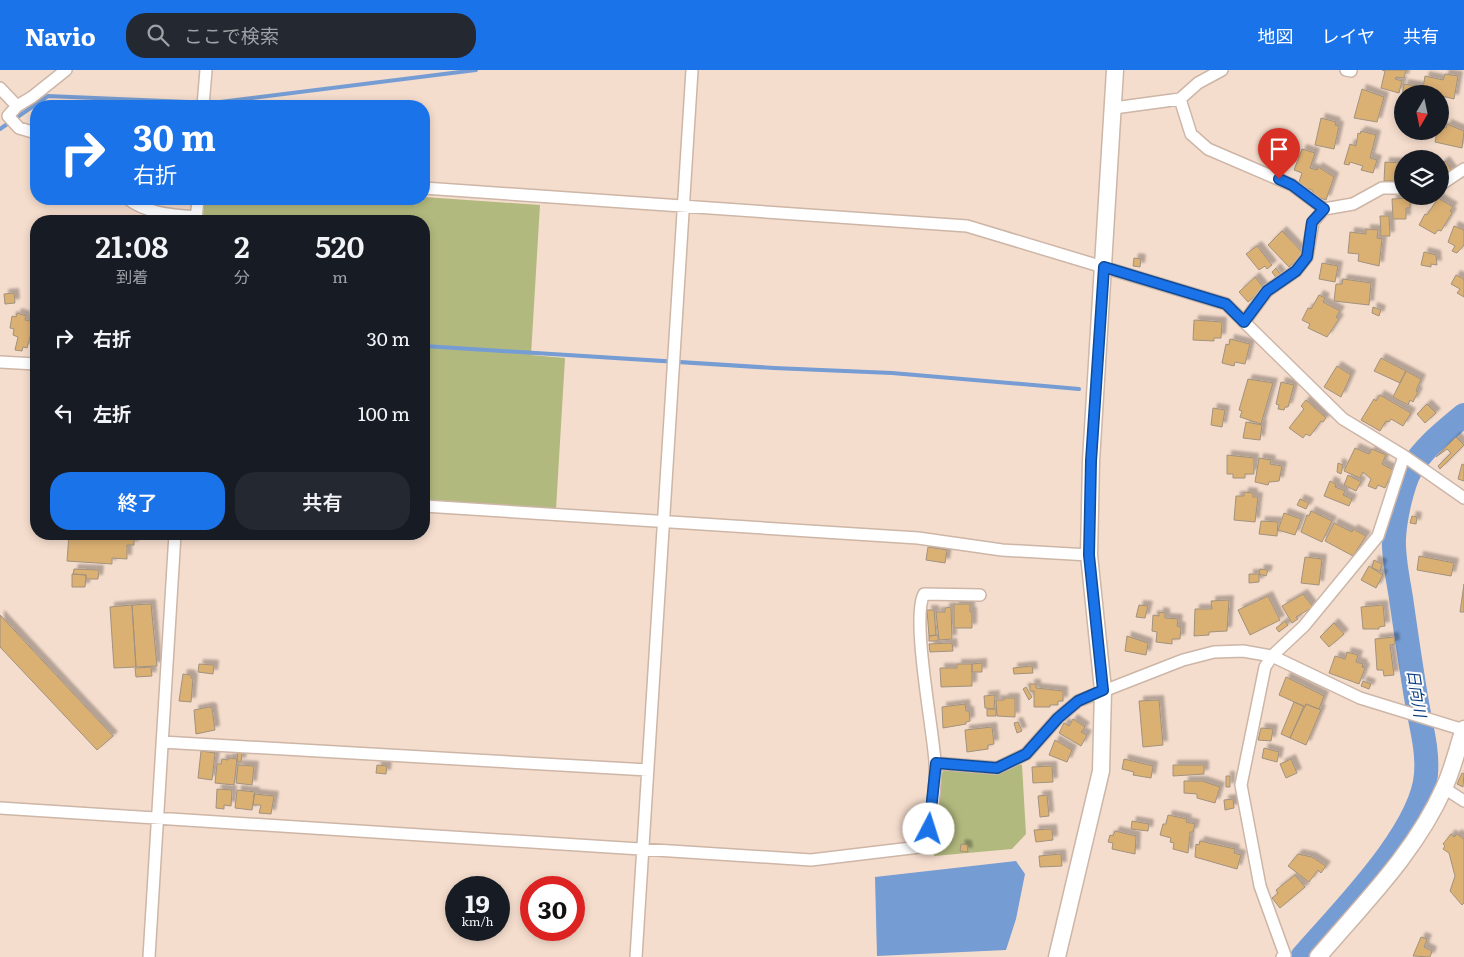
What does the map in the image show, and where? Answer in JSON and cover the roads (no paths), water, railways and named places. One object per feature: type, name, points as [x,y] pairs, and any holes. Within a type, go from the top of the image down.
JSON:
[{"type":"street","points":[[30,131],[19,128],[8,116],[16,106],[32,97],[66,70]]},
{"type":"street","points":[[203,100],[206,70]]},
{"type":"street","points":[[636,957],[692,70]]},
{"type":"street","points":[[1057,957],[1101,771],[1103,690],[1089,555],[1091,461],[1115,70]]},
{"type":"street","points":[[1114,108],[1180,99],[1198,83],[1222,70]]},
{"type":"street","points":[[0,88],[16,106]]},
{"type":"street","points":[[1180,99],[1191,134],[1208,149],[1292,185],[1324,209]]},
{"type":"street","points":[[1449,179],[1464,168]]},
{"type":"street","points":[[430,188],[967,226],[1104,267],[1226,304],[1343,419],[1404,456],[1464,498]]},
{"type":"street","points":[[1244,322],[1267,291],[1296,271],[1307,257],[1312,222],[1324,209],[1353,204],[1382,188],[1394,188]]},
{"type":"street","points":[[138,205],[170,215]]},
{"type":"street","points":[[0,362],[30,364]]},
{"type":"street","points":[[1285,956],[1260,886],[1241,785],[1265,667],[1272,656],[1304,626],[1378,536],[1404,456]]},
{"type":"street","points":[[430,506],[918,538],[1002,550],[1089,555]]},
{"type":"street","points":[[149,957],[156,820],[176,540]]},
{"type":"street","points":[[0,808],[156,820],[811,860],[928,846],[936,763],[922,649],[920,602],[924,594],[980,596]]},
{"type":"street","points":[[936,763],[997,768],[1026,754],[1064,712],[1078,701],[1183,660],[1214,652],[1243,651],[1272,656],[1360,698],[1464,730],[1444,788],[1415,842],[1388,878],[1318,957]]},
{"type":"street","points":[[162,742],[648,770]]},
{"type":"street","points":[[1444,788],[1464,801]]},
{"type":"water","points":[[1016,861],[1025,874],[1016,919],[1006,950],[877,956],[875,877]]},
{"type":"waterway","points":[[236,100],[476,70]]},
{"type":"waterway","points":[[42,100],[48,96],[142,100]]},
{"type":"waterway","points":[[0,129],[30,108]]},
{"type":"waterway","points":[[430,346],[774,368],[892,373],[1079,389]]},
{"type":"waterway","name":"日向川","points":[[1302,957],[1356,895],[1395,846],[1410,821],[1421,797],[1426,774],[1426,756],[1396,568],[1394,545],[1397,512],[1408,476],[1416,461],[1428,446],[1464,415]]}]
